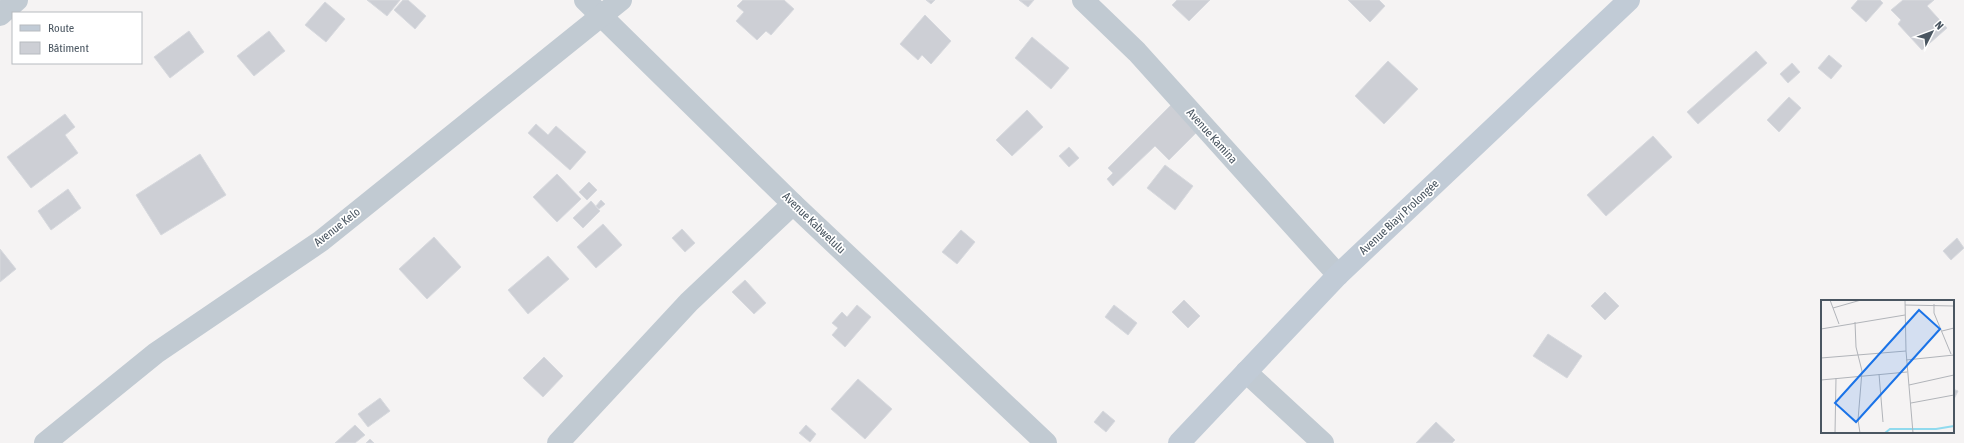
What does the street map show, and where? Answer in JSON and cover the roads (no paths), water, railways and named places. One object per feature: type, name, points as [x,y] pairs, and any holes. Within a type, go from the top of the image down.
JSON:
[{"type":"street","points":[[0,15],[17,0]]},
{"type":"street","name":"Avenue Kabwelulu","points":[[585,0],[793,204],[1046,443]]},
{"type":"street","name":"Avenue Kelo","points":[[45,443],[156,353],[320,241],[603,16],[621,0]]},
{"type":"street","name":"Avenue Kamina","points":[[1083,0],[1137,52],[1338,275]]},
{"type":"street","name":"Avenue Biayi Prolongée","points":[[1179,443],[1338,275],[1629,0]]},
{"type":"street","points":[[558,443],[689,302],[793,204]]},
{"type":"street","points":[[1246,372],[1323,443]]}]
